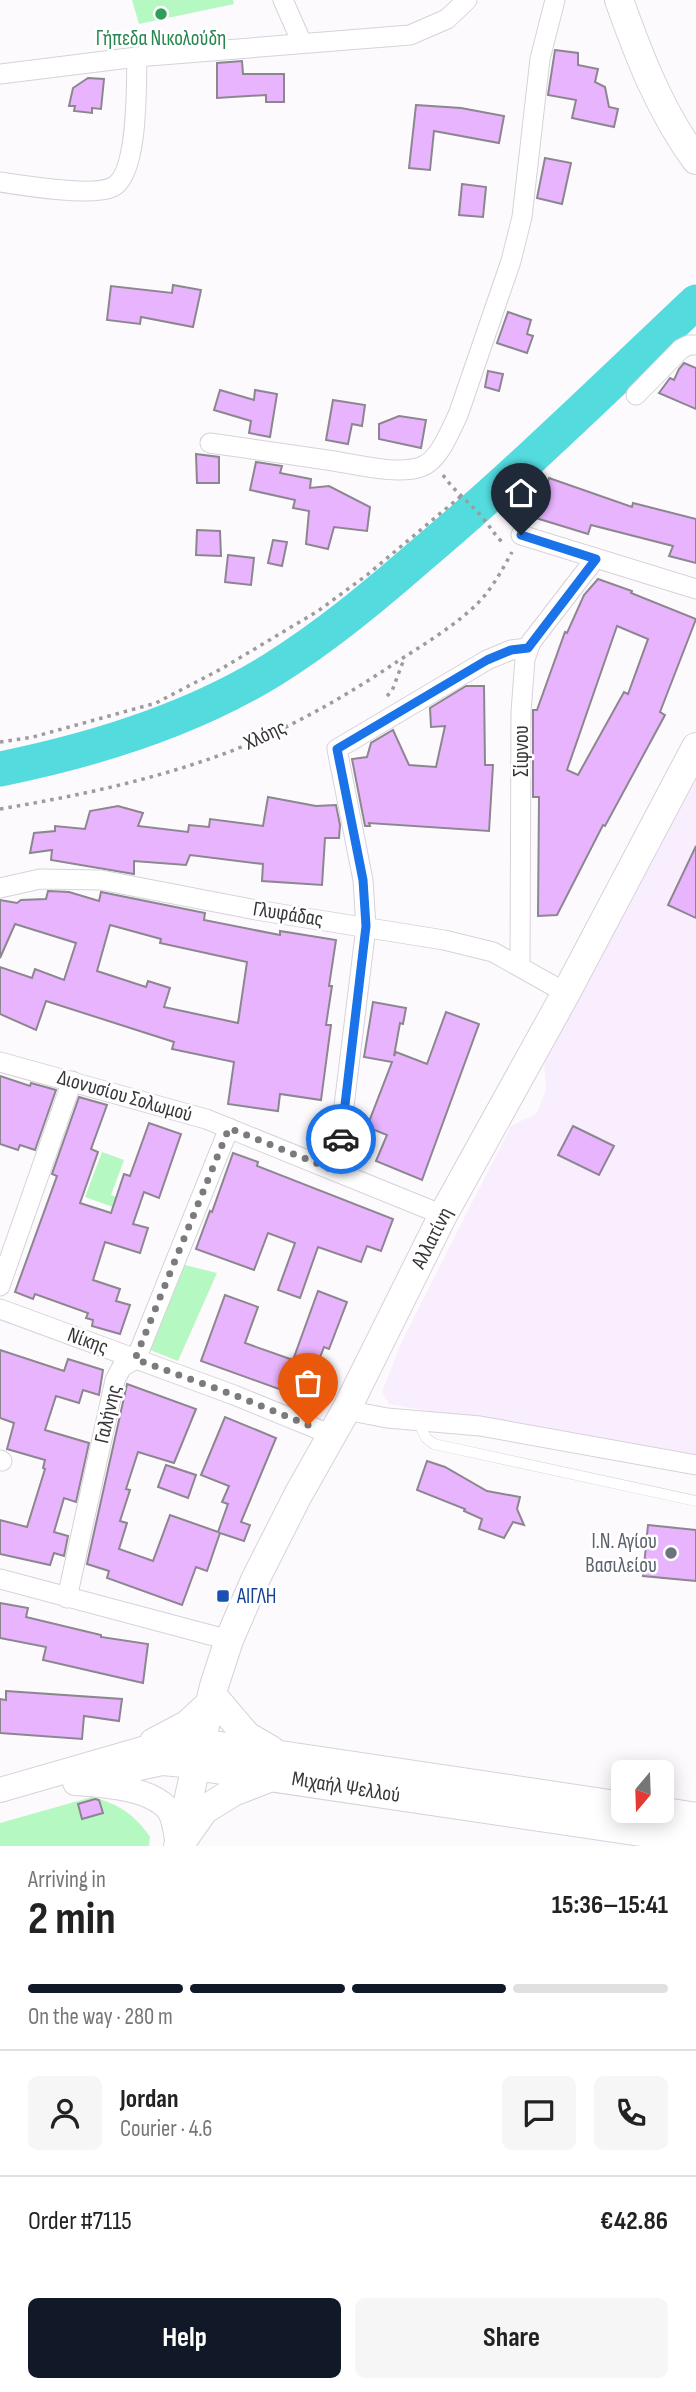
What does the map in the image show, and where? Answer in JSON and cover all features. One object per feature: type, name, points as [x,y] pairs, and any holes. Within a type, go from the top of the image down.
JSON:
[{"type":"main road","points":[[620,0],[641,61],[662,105],[696,160]]},
{"type":"main road","name":"Αλλατίνη","points":[[178,1846],[211,1698],[229,1640],[264,1561],[346,1410],[443,1214],[566,993],[696,747]]},
{"type":"main road","points":[[178,1846],[204,1810],[277,1765],[211,1698]]},
{"type":"main road","name":"Μιχαήλ Ψελλού","points":[[198,1755],[611,1818]]},
{"type":"main road","name":"Μιχαήλ Ψελλού","points":[[648,1828],[696,1817]]},
{"type":"main road","name":"Μιχαήλ Ψελλού","points":[[648,1828],[696,1840]]},
{"type":"street","points":[[283,0],[302,43]]},
{"type":"street","points":[[0,74],[137,57],[410,35],[447,19],[467,0]]},
{"type":"street","points":[[210,443],[377,468],[423,467],[433,458],[448,437],[458,415],[511,261],[522,217],[540,60],[555,0]]},
{"type":"street","points":[[0,183],[94,192],[116,186],[125,173],[131,143],[137,57]]},
{"type":"street","points":[[636,395],[681,349],[696,345]]},
{"type":"street","points":[[521,535],[696,589]]},
{"type":"street","name":"Σίφνου","points":[[520,967],[523,671],[528,648],[596,559]]},
{"type":"street","points":[[336,1171],[366,926],[363,880],[337,749],[487,660],[511,650],[528,648]]},
{"type":"street","name":"Γλυφάδας","points":[[0,888],[40,879],[101,880],[256,910],[475,946],[493,952],[566,993]]},
{"type":"street","name":"Διονυσίου Σολωμού","points":[[0,1062],[146,1101],[229,1128],[443,1214]]},
{"type":"street","points":[[0,1286],[72,1081]]},
{"type":"street","name":"Γαλήνης","points":[[67,1598],[115,1380],[122,1367],[135,1359],[229,1128]]},
{"type":"street","name":"Νίκης","points":[[0,1309],[234,1395],[332,1435]]},
{"type":"street","points":[[346,1410],[361,1415],[480,1426],[696,1465]]},
{"type":"street","points":[[0,1579],[229,1640]]},
{"type":"street","points":[[138,1751],[186,1723],[211,1698]]},
{"type":"street","name":"Μιχαήλ Ψελλού","points":[[0,1790],[163,1742],[198,1755]]},
{"type":"street","name":"Μιχαήλ Ψελλού","points":[[0,1806],[75,1783],[198,1755]]},
{"type":"street","points":[[75,1783],[117,1786],[145,1795],[167,1809],[172,1818],[178,1846]]},
{"type":"lane","points":[[418,1421],[426,1438],[434,1444],[696,1501]]},
{"type":"path","points":[[433,458],[452,488],[482,517],[492,533],[511,553]]},
{"type":"path","points":[[0,742],[33,737],[156,703],[221,669],[318,611],[367,575],[461,496]]},
{"type":"path","name":"Χλόης","points":[[0,809],[85,794],[203,760],[254,742],[336,699],[396,663],[475,606],[493,584],[521,535]]},
{"type":"shaded area","points":[[696,777],[696,1458],[389,1404],[382,1392],[401,1343],[511,1126],[537,1113],[546,1089],[544,1064]]},
{"type":"green space","name":"Γήπεδα Νικολούδη","points":[[132,0],[233,0],[234,4],[139,24]]},
{"type":"green space","points":[[102,1152],[124,1160],[111,1195],[124,1200],[121,1210],[85,1197]]},
{"type":"green space","points":[[173,1262],[217,1273],[178,1361],[145,1348]]},
{"type":"green space","points":[[92,1797],[110,1803],[132,1816],[150,1837],[149,1846],[0,1846],[0,1823]]},
{"type":"building","points":[[555,50],[578,53],[578,65],[598,69],[595,82],[605,87],[609,107],[618,109],[614,127],[572,118],[576,100],[548,95]]},
{"type":"building","points":[[242,61],[243,74],[284,74],[284,102],[266,102],[266,95],[217,98],[217,63]]},
{"type":"building","points":[[88,78],[104,79],[101,109],[92,108],[92,113],[74,111],[75,106],[69,106],[73,88]]},
{"type":"building","points":[[416,105],[461,108],[504,116],[499,143],[434,131],[430,170],[409,168]]},
{"type":"building","points":[[545,158],[571,163],[562,204],[537,198]]},
{"type":"building","points":[[462,184],[486,187],[483,217],[459,215]]},
{"type":"building","points":[[173,285],[201,290],[193,327],[141,317],[140,324],[107,320],[111,286],[172,293]]},
{"type":"building","points":[[508,312],[531,320],[527,334],[533,336],[527,353],[497,343]]},
{"type":"building","points":[[684,363],[696,368],[696,409],[659,393],[670,378],[674,380]]},
{"type":"building","points":[[488,371],[503,374],[499,391],[485,387]]},
{"type":"building","points":[[220,390],[254,400],[255,390],[277,394],[270,437],[249,433],[251,421],[214,410]]},
{"type":"building","points":[[333,400],[365,405],[362,426],[352,424],[348,444],[326,440]]},
{"type":"building","points":[[399,416],[426,420],[421,448],[379,439],[379,424]]},
{"type":"building","points":[[196,454],[219,457],[219,483],[197,483]]},
{"type":"building","points":[[256,462],[282,466],[280,473],[311,479],[310,488],[329,486],[370,507],[367,531],[334,527],[328,549],[306,544],[309,511],[293,508],[295,500],[250,490]]},
{"type":"building","points":[[549,478],[632,507],[633,503],[696,519],[696,563],[669,556],[673,546],[591,525],[588,534],[536,518]]},
{"type":"building","points":[[197,530],[220,531],[221,556],[196,555]]},
{"type":"building","points":[[273,540],[287,542],[282,566],[268,563]]},
{"type":"building","points":[[228,555],[254,558],[251,585],[225,582]]},
{"type":"building","points":[[598,579],[696,619],[660,712],[665,715],[605,826],[603,825],[557,915],[538,916],[539,797],[533,797],[533,710],[537,710],[565,632],[567,633],[584,595]],"holes":[[[617,626],[648,639],[628,694],[624,692],[578,775],[567,770]]]},
{"type":"building","points":[[466,686],[484,686],[485,765],[493,765],[489,831],[369,823],[370,826],[365,826],[352,759],[367,757],[371,743],[393,730],[409,765],[436,767],[445,726],[431,727],[430,708]]},
{"type":"building","points":[[268,797],[316,806],[336,805],[340,825],[339,838],[325,838],[322,885],[262,881],[263,864],[190,855],[186,865],[134,861],[134,874],[51,860],[52,850],[30,853],[34,833],[55,831],[55,826],[85,829],[90,811],[118,806],[143,813],[138,826],[188,832],[189,825],[209,827],[210,819],[263,826]]},
{"type":"building","points":[[696,846],[696,918],[668,905]]},
{"type":"building","points":[[48,891],[69,892],[99,901],[101,892],[205,913],[204,920],[280,935],[280,931],[336,940],[326,1025],[331,1025],[321,1100],[280,1094],[278,1111],[228,1104],[234,1062],[172,1049],[174,1042],[46,1001],[36,1030],[0,1014],[0,967],[32,978],[35,969],[64,980],[76,943],[15,924],[0,958],[0,900],[17,903],[21,900],[46,899]],"holes":[[[110,925],[161,939],[160,943],[247,962],[238,1023],[164,1007],[170,988],[148,981],[146,987],[97,971]]]},
{"type":"building","points":[[373,1002],[406,1008],[403,1024],[400,1023],[394,1056],[396,1052],[427,1064],[446,1012],[479,1024],[422,1180],[376,1161],[387,1135],[367,1127],[392,1062],[364,1057]]},
{"type":"building","points":[[0,1076],[30,1086],[31,1083],[56,1090],[35,1150],[20,1145],[18,1150],[0,1144]]},
{"type":"building","points":[[79,1097],[107,1105],[91,1149],[98,1152],[80,1203],[111,1213],[124,1174],[130,1176],[149,1123],[181,1134],[159,1198],[144,1192],[133,1224],[148,1228],[140,1253],[105,1242],[93,1280],[120,1289],[116,1301],[130,1305],[120,1334],[92,1326],[93,1320],[86,1318],[88,1313],[35,1294],[33,1299],[15,1292],[57,1176],[52,1174]]},
{"type":"building","points":[[573,1126],[614,1146],[599,1175],[558,1155]]},
{"type":"building","points":[[233,1153],[258,1162],[257,1166],[393,1219],[381,1251],[367,1246],[361,1262],[318,1247],[300,1298],[278,1290],[295,1243],[268,1233],[254,1270],[196,1249]]},
{"type":"building","points":[[318,1291],[347,1302],[329,1349],[324,1347],[304,1398],[201,1361],[225,1295],[258,1307],[245,1343],[293,1360]]},
{"type":"building","points":[[0,1350],[64,1371],[68,1359],[103,1370],[99,1395],[83,1390],[79,1403],[56,1396],[45,1430],[89,1443],[76,1502],[64,1498],[54,1532],[68,1536],[64,1556],[54,1553],[50,1565],[0,1554],[0,1520],[27,1527],[45,1469],[45,1460],[7,1449],[14,1423],[0,1418]]},
{"type":"building","points":[[127,1384],[196,1409],[174,1463],[138,1452],[126,1489],[130,1490],[120,1521],[127,1523],[119,1549],[153,1561],[170,1515],[218,1532],[228,1504],[222,1502],[229,1486],[201,1475],[225,1417],[276,1438],[241,1522],[250,1525],[244,1541],[220,1533],[207,1571],[196,1567],[182,1605],[107,1578],[109,1571],[87,1564]]},
{"type":"building","points":[[427,1461],[445,1467],[487,1491],[520,1497],[517,1509],[524,1525],[513,1522],[504,1538],[479,1529],[482,1519],[464,1511],[465,1509],[417,1490]]},
{"type":"building","points":[[166,1465],[196,1475],[188,1498],[158,1487]]},
{"type":"building","name":"Ι.Ν. Αγίου Βασιλείου","points":[[648,1525],[696,1530],[696,1581],[643,1576]]},
{"type":"building","points":[[0,1603],[28,1608],[26,1617],[101,1637],[148,1644],[143,1683],[43,1660],[46,1647],[0,1638]]},
{"type":"building","points":[[6,1691],[122,1699],[119,1721],[84,1716],[82,1739],[0,1733],[0,1699],[6,1700]]},
{"type":"building","points":[[99,1800],[103,1813],[82,1819],[78,1804]]},
{"type":"waterway","points":[[0,769],[106,743],[175,718],[241,688],[292,657],[366,602],[455,526],[696,302]]},
{"type":"way so far","points":[[308,1425],[135,1359],[229,1128],[336,1171],[341,1139]]},
{"type":"place","name":"Γήπεδα Νικολούδη","points":[[161,14]]},
{"type":"place","name":"Ι.Ν. Αγίου Βασιλείου","points":[[671,1553]]},
{"type":"place","name":"ΑΙΓΛΗ","points":[[223,1596]]},
{"type":"route","points":[[341,1139],[365,945],[366,904],[337,749],[498,654],[528,648],[596,559],[521,535]]}]
